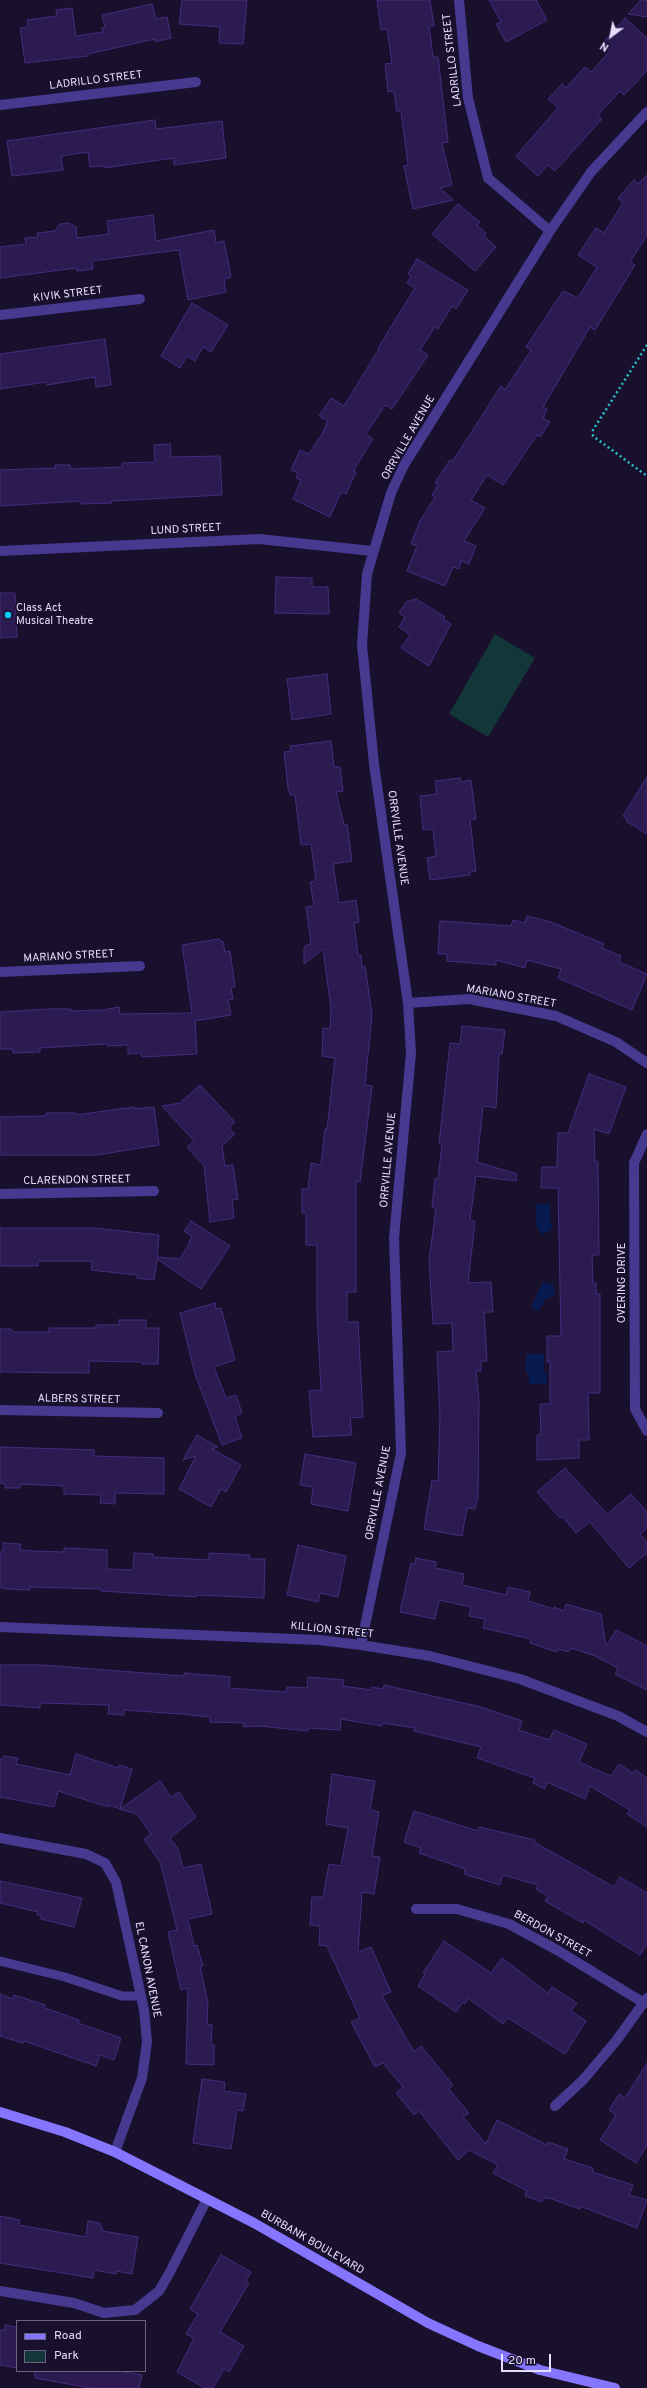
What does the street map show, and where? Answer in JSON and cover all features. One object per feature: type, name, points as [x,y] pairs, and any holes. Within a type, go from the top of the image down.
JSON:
[{"type":"street","name":"LADRILLO STREET","points":[[458,0],[468,98],[488,178],[550,231]]},
{"type":"street","name":"LADRILLO STREET","points":[[0,105],[196,82]]},
{"type":"street","name":"ORRVILLE AVENUE","points":[[361,1645],[401,1453],[394,1238],[411,1053],[408,1002],[374,764],[362,645],[366,581],[372,551],[391,493],[404,466],[550,231],[591,172],[647,112]]},
{"type":"street","name":"KIVIK STREET","points":[[0,315],[140,299]]},
{"type":"street","name":"LUND STREET","points":[[0,551],[259,539],[372,551]]},
{"type":"street","name":"MARIANO STREET","points":[[0,972],[140,966]]},
{"type":"street","name":"MARIANO STREET","points":[[408,1002],[469,999],[556,1016],[616,1042],[647,1063]]},
{"type":"street","name":"OVERING DRIVE","points":[[647,1134],[634,1163],[635,1408],[647,1431]]},
{"type":"street","name":"CLARENDON STREET","points":[[0,1194],[154,1191]]},
{"type":"street","name":"ALBERS STREET","points":[[0,1410],[158,1413]]},
{"type":"street","name":"KILLION STREET","points":[[0,1627],[319,1640],[430,1656],[520,1678],[618,1716],[647,1732]]},
{"type":"street","name":"EL CANON AVENUE","points":[[0,1838],[86,1854],[105,1863],[116,1882],[141,1996],[147,2042],[142,2078],[115,2152]]},
{"type":"street","name":"BERDON STREET","points":[[416,1909],[457,1909],[509,1924],[645,2001]]},
{"type":"street","points":[[554,2106],[583,2080],[616,2041],[645,2001]]},
{"type":"street","name":"BURBANK BOULEVARD","points":[[0,2112],[65,2132],[115,2152],[207,2199],[428,2323],[478,2346],[540,2370],[615,2388]]},
{"type":"street","points":[[0,2291],[74,2303],[104,2313],[135,2310],[159,2290],[170,2272],[207,2199]]},
{"type":"lane","points":[[0,1961],[65,1977],[122,1996],[141,1996]]},
{"type":"path","points":[[647,345],[593,430],[593,436],[647,476]]},
{"type":"green space","points":[[495,634],[535,658],[488,737],[449,714]]},
{"type":"water","points":[[535,1204],[550,1204],[550,1221],[553,1225],[549,1232],[542,1234],[537,1228]]},
{"type":"water","points":[[543,1282],[553,1285],[555,1295],[545,1300],[539,1311],[531,1307]]},
{"type":"water","points":[[526,1354],[544,1354],[544,1374],[547,1374],[547,1384],[529,1384],[529,1374],[526,1373]]},
{"type":"building","points":[[182,0],[247,0],[243,44],[219,43],[220,27],[179,24]]},
{"type":"building","points":[[377,0],[430,0],[434,26],[429,26],[433,57],[438,57],[448,142],[442,143],[452,185],[440,188],[453,200],[413,209],[404,166],[408,165],[401,111],[397,112],[394,91],[388,92],[385,64],[392,63],[387,29],[381,30]]},
{"type":"building","points":[[489,0],[536,0],[547,20],[506,42],[496,24],[501,22]]},
{"type":"building","points":[[641,0],[647,0],[647,17],[628,14]]},
{"type":"building","points":[[152,4],[156,19],[167,17],[171,38],[155,42],[155,39],[88,54],[88,56],[25,63],[20,28],[28,27],[27,20],[57,16],[56,10],[72,8],[76,36],[103,32],[102,28],[105,27],[102,15]]},
{"type":"building","points":[[625,18],[647,38],[647,71],[624,95],[620,91],[598,115],[602,119],[555,171],[548,165],[538,176],[516,156],[558,108],[548,99],[562,84],[566,88],[585,67],[591,72],[610,51],[602,44]]},
{"type":"building","points":[[155,120],[156,129],[222,121],[226,158],[174,165],[174,158],[104,168],[104,166],[90,167],[88,152],[61,156],[63,170],[12,176],[7,141]]},
{"type":"building","points":[[647,175],[647,235],[630,262],[635,265],[595,330],[590,327],[543,407],[547,409],[543,418],[550,422],[540,437],[537,435],[503,485],[487,475],[471,500],[485,508],[464,541],[476,546],[469,564],[461,561],[459,569],[453,567],[445,586],[407,571],[417,546],[411,544],[420,521],[435,497],[432,495],[438,485],[435,483],[450,460],[453,461],[501,386],[505,390],[531,350],[526,347],[563,291],[578,298],[597,267],[578,255],[596,228],[604,233],[623,203],[618,198],[634,180],[638,184]]},
{"type":"building","points":[[458,204],[480,222],[477,225],[486,233],[484,236],[496,247],[475,271],[432,234]]},
{"type":"building","points":[[153,215],[156,241],[214,230],[216,243],[224,241],[231,277],[224,279],[226,292],[188,300],[179,250],[92,261],[93,269],[77,271],[76,268],[0,278],[0,247],[26,244],[25,238],[38,237],[37,233],[55,231],[60,224],[69,223],[76,227],[77,238],[109,234],[107,221]]},
{"type":"building","points":[[417,259],[468,290],[456,309],[452,306],[438,329],[435,327],[420,350],[428,355],[392,409],[385,405],[366,434],[373,439],[353,471],[356,472],[346,494],[341,492],[330,517],[293,499],[301,480],[296,478],[298,473],[291,470],[300,450],[309,454],[322,434],[328,421],[319,416],[331,398],[344,406],[379,349],[378,348],[415,288],[407,283],[411,276],[408,274]]},
{"type":"building","points":[[192,303],[228,325],[211,352],[203,347],[195,361],[187,356],[180,368],[161,356]]},
{"type":"building","points":[[105,339],[111,385],[96,387],[95,377],[47,385],[46,382],[0,389],[0,354]]},
{"type":"building","points":[[170,444],[171,457],[220,456],[222,495],[111,501],[112,503],[81,504],[81,501],[0,506],[0,470],[56,468],[55,465],[70,465],[71,469],[122,467],[122,463],[155,462],[154,445]]},
{"type":"building","points":[[276,577],[312,578],[312,587],[328,587],[329,614],[275,613]]},
{"type":"building","name":"Class Act Musical Theatre","points":[[0,593],[15,593],[17,637],[0,638]]},
{"type":"building","points":[[416,599],[445,617],[443,619],[451,624],[429,666],[401,648],[410,635],[399,627],[405,617],[399,613],[406,602]]},
{"type":"building","points":[[327,674],[331,714],[292,720],[287,679]]},
{"type":"building","points":[[331,741],[334,767],[340,767],[343,791],[336,792],[344,825],[347,824],[352,861],[333,864],[339,903],[356,900],[359,922],[354,923],[358,955],[361,955],[362,967],[365,966],[372,1015],[365,1085],[372,1086],[360,1182],[356,1181],[356,1292],[347,1292],[347,1322],[358,1322],[363,1417],[350,1418],[352,1435],[313,1437],[309,1391],[321,1390],[317,1310],[317,1245],[306,1245],[306,1213],[302,1213],[302,1189],[308,1189],[311,1163],[321,1165],[325,1129],[327,1129],[335,1058],[322,1056],[323,1028],[330,1029],[331,1009],[323,949],[304,964],[304,947],[311,943],[306,907],[314,906],[310,882],[316,881],[311,844],[301,845],[295,795],[290,795],[288,788],[284,752],[291,751],[290,746]]},
{"type":"building","points":[[647,777],[647,834],[626,821],[627,819],[623,816]]},
{"type":"building","points":[[460,778],[461,782],[471,780],[476,819],[470,820],[476,871],[470,872],[470,875],[430,880],[427,858],[436,856],[433,829],[423,830],[420,796],[437,794],[435,781]]},
{"type":"building","points":[[527,916],[551,922],[604,944],[602,948],[621,956],[619,962],[647,974],[632,1010],[558,978],[561,969],[527,960],[525,968],[496,960],[496,965],[447,961],[447,954],[438,954],[440,921],[511,926],[513,920],[525,923]]},
{"type":"building","points":[[219,939],[220,941],[223,941],[225,952],[230,951],[235,987],[231,988],[233,999],[228,1000],[231,1015],[195,1021],[197,1054],[142,1057],[141,1053],[128,1054],[128,1045],[107,1046],[107,1044],[40,1048],[40,1052],[13,1053],[13,1049],[0,1049],[0,1012],[50,1009],[71,1009],[71,1011],[103,1010],[119,1007],[120,1014],[192,1013],[182,945]]},
{"type":"building","points":[[462,1026],[505,1030],[502,1054],[499,1054],[496,1108],[483,1106],[477,1162],[517,1174],[516,1181],[476,1176],[470,1220],[475,1222],[468,1283],[491,1282],[493,1312],[484,1312],[487,1361],[481,1361],[481,1371],[476,1371],[479,1400],[478,1497],[475,1509],[467,1508],[462,1536],[424,1529],[432,1480],[438,1481],[440,1416],[437,1352],[453,1351],[452,1323],[433,1324],[429,1260],[436,1208],[432,1207],[435,1179],[438,1179],[442,1144],[439,1144],[450,1043],[460,1044]]},
{"type":"building","points":[[589,1074],[626,1087],[609,1134],[594,1129],[595,1161],[598,1162],[599,1255],[592,1255],[593,1283],[596,1283],[596,1294],[600,1294],[600,1393],[588,1393],[589,1440],[579,1440],[579,1458],[537,1460],[537,1435],[541,1435],[540,1404],[550,1404],[550,1362],[547,1362],[547,1336],[561,1336],[558,1188],[541,1188],[542,1167],[557,1167],[558,1133],[568,1133]]},
{"type":"building","points":[[200,1085],[235,1122],[229,1128],[235,1134],[222,1146],[225,1166],[233,1165],[238,1199],[232,1200],[234,1218],[210,1222],[204,1166],[187,1147],[194,1141],[162,1106],[180,1103]]},
{"type":"building","points":[[134,1107],[134,1109],[154,1107],[159,1145],[97,1155],[0,1155],[0,1117],[46,1116],[46,1113],[76,1113],[76,1115]]},
{"type":"building","points":[[191,1221],[230,1246],[201,1289],[157,1259],[154,1280],[137,1278],[137,1275],[91,1270],[92,1261],[38,1261],[38,1266],[0,1266],[0,1228],[94,1228],[159,1235],[157,1257],[180,1259],[192,1237],[184,1231]]},
{"type":"building","points":[[215,1303],[216,1309],[221,1308],[235,1360],[214,1367],[226,1398],[236,1395],[242,1413],[235,1417],[242,1438],[222,1445],[195,1374],[180,1313]]},
{"type":"building","points":[[119,1320],[146,1320],[146,1328],[159,1328],[158,1364],[142,1364],[142,1362],[89,1361],[89,1373],[0,1372],[0,1329],[11,1329],[13,1332],[49,1332],[49,1328],[96,1328],[96,1325],[119,1325]]},
{"type":"building","points":[[197,1435],[218,1447],[212,1449],[241,1465],[226,1492],[221,1489],[211,1507],[179,1489],[196,1456],[183,1460]]},
{"type":"building","points":[[0,1447],[94,1450],[94,1456],[164,1458],[164,1494],[115,1493],[115,1504],[100,1503],[101,1495],[64,1494],[64,1486],[20,1484],[20,1488],[5,1488],[5,1484],[0,1483]]},
{"type":"building","points":[[305,1454],[356,1463],[348,1511],[311,1504],[313,1487],[300,1485]]},
{"type":"building","points":[[565,1468],[607,1514],[631,1494],[647,1512],[647,1528],[640,1534],[647,1542],[647,1553],[629,1568],[590,1522],[576,1533],[562,1516],[560,1518],[537,1492]]},
{"type":"building","points":[[3,1543],[21,1544],[20,1550],[32,1551],[64,1552],[64,1548],[107,1550],[107,1569],[133,1570],[134,1553],[153,1554],[153,1557],[209,1560],[209,1553],[250,1555],[249,1559],[265,1559],[264,1598],[196,1595],[196,1597],[101,1591],[101,1589],[30,1587],[30,1590],[5,1589],[0,1587],[0,1552],[3,1552]]},
{"type":"building","points":[[298,1545],[346,1556],[338,1597],[320,1593],[318,1602],[287,1595]]},
{"type":"building","points":[[416,1558],[436,1562],[435,1568],[464,1574],[462,1585],[506,1595],[508,1587],[530,1592],[528,1601],[554,1609],[554,1607],[564,1611],[566,1604],[601,1614],[606,1646],[616,1630],[647,1646],[647,1690],[615,1674],[618,1668],[595,1656],[571,1648],[569,1652],[558,1649],[557,1652],[530,1643],[531,1639],[483,1628],[485,1619],[469,1616],[471,1607],[439,1600],[435,1619],[400,1612],[411,1563],[415,1564]]},
{"type":"building","points":[[0,1665],[42,1665],[184,1676],[184,1673],[230,1677],[229,1688],[286,1692],[287,1687],[307,1688],[308,1677],[344,1680],[343,1686],[371,1690],[372,1687],[383,1689],[384,1685],[481,1707],[522,1721],[519,1730],[549,1740],[554,1730],[587,1744],[579,1762],[611,1776],[619,1764],[633,1773],[635,1770],[647,1778],[647,1827],[627,1814],[630,1810],[590,1786],[585,1799],[547,1782],[545,1789],[533,1783],[535,1778],[477,1758],[481,1747],[414,1731],[415,1728],[383,1723],[382,1726],[341,1719],[340,1730],[308,1728],[308,1731],[259,1726],[244,1727],[244,1723],[210,1722],[210,1717],[181,1714],[124,1710],[124,1715],[108,1714],[109,1705],[40,1703],[40,1708],[0,1705]]},
{"type":"building","points":[[76,1754],[118,1768],[119,1765],[132,1769],[120,1809],[109,1805],[108,1807],[58,1791],[54,1807],[0,1797],[0,1759],[3,1759],[4,1756],[18,1758],[16,1764],[70,1775]]},
{"type":"building","points":[[332,1774],[375,1781],[370,1810],[379,1812],[372,1856],[380,1857],[374,1894],[362,1892],[358,1952],[371,1947],[391,1992],[382,1996],[414,2052],[421,2046],[453,2085],[449,2089],[469,2113],[463,2117],[486,2144],[497,2120],[547,2145],[548,2142],[568,2149],[564,2159],[593,2168],[592,2172],[633,2185],[629,2195],[647,2200],[637,2228],[580,2206],[580,2209],[549,2198],[543,2198],[542,2202],[525,2196],[527,2191],[493,2173],[498,2165],[469,2150],[458,2160],[419,2111],[414,2115],[396,2093],[403,2087],[383,2063],[375,2067],[351,2022],[360,2018],[327,1946],[319,1945],[320,1926],[310,1925],[312,1897],[323,1897],[329,1864],[341,1866],[348,1828],[326,1824]]},
{"type":"building","points":[[160,1781],[171,1797],[179,1792],[196,1817],[170,1838],[178,1849],[183,1868],[201,1864],[212,1914],[188,1919],[194,1946],[197,1945],[203,1966],[200,1966],[208,2003],[207,2024],[212,2025],[211,2045],[214,2045],[214,2065],[186,2064],[188,1988],[181,1990],[168,1932],[177,1930],[164,1877],[160,1862],[144,1839],[151,1834],[137,1814],[120,1809]]},
{"type":"building","points":[[414,1811],[478,1831],[479,1827],[535,1840],[534,1842],[614,1887],[620,1877],[647,1893],[647,1944],[640,1955],[584,1920],[583,1923],[545,1901],[548,1896],[536,1889],[538,1885],[503,1875],[500,1885],[464,1874],[465,1869],[419,1853],[421,1848],[404,1842]]},
{"type":"building","points":[[0,1881],[82,1898],[74,1927],[41,1919],[41,1916],[37,1915],[38,1912],[0,1903]]},
{"type":"building","points":[[444,1941],[491,1973],[502,1958],[548,1993],[552,1987],[577,2003],[571,2011],[586,2021],[565,2054],[508,2018],[503,2024],[468,1998],[465,2004],[463,2002],[456,2012],[418,1986],[425,1974],[423,1973]]},
{"type":"building","points":[[0,1994],[13,1999],[14,1995],[45,2005],[45,2008],[79,2020],[78,2023],[121,2038],[114,2060],[100,2055],[96,2066],[24,2041],[23,2043],[0,2036]]},
{"type":"building","points":[[647,2063],[647,2145],[636,2163],[600,2140],[616,2115],[609,2110],[619,2094],[625,2098]]},
{"type":"building","points":[[202,2079],[225,2082],[224,2091],[246,2094],[243,2111],[237,2110],[231,2149],[193,2143]]},
{"type":"building","points":[[0,2216],[20,2220],[19,2225],[86,2237],[88,2221],[100,2223],[103,2231],[138,2237],[132,2274],[117,2271],[116,2274],[94,2270],[93,2278],[0,2263]]},
{"type":"building","points":[[221,2255],[251,2272],[246,2281],[249,2283],[220,2332],[244,2346],[229,2372],[224,2369],[213,2388],[205,2388],[177,2372],[194,2338],[186,2334],[198,2314],[190,2309]]},
{"type":"building","points":[[5,2325],[16,2327],[16,2368],[0,2365],[0,2330],[5,2330]]},
{"type":"building","points":[[35,2372],[125,2372],[142,2375],[139,2388],[90,2388],[35,2378]]},
{"type":"place","name":"Class Act Musical Theatre","points":[[8,615]]}]
